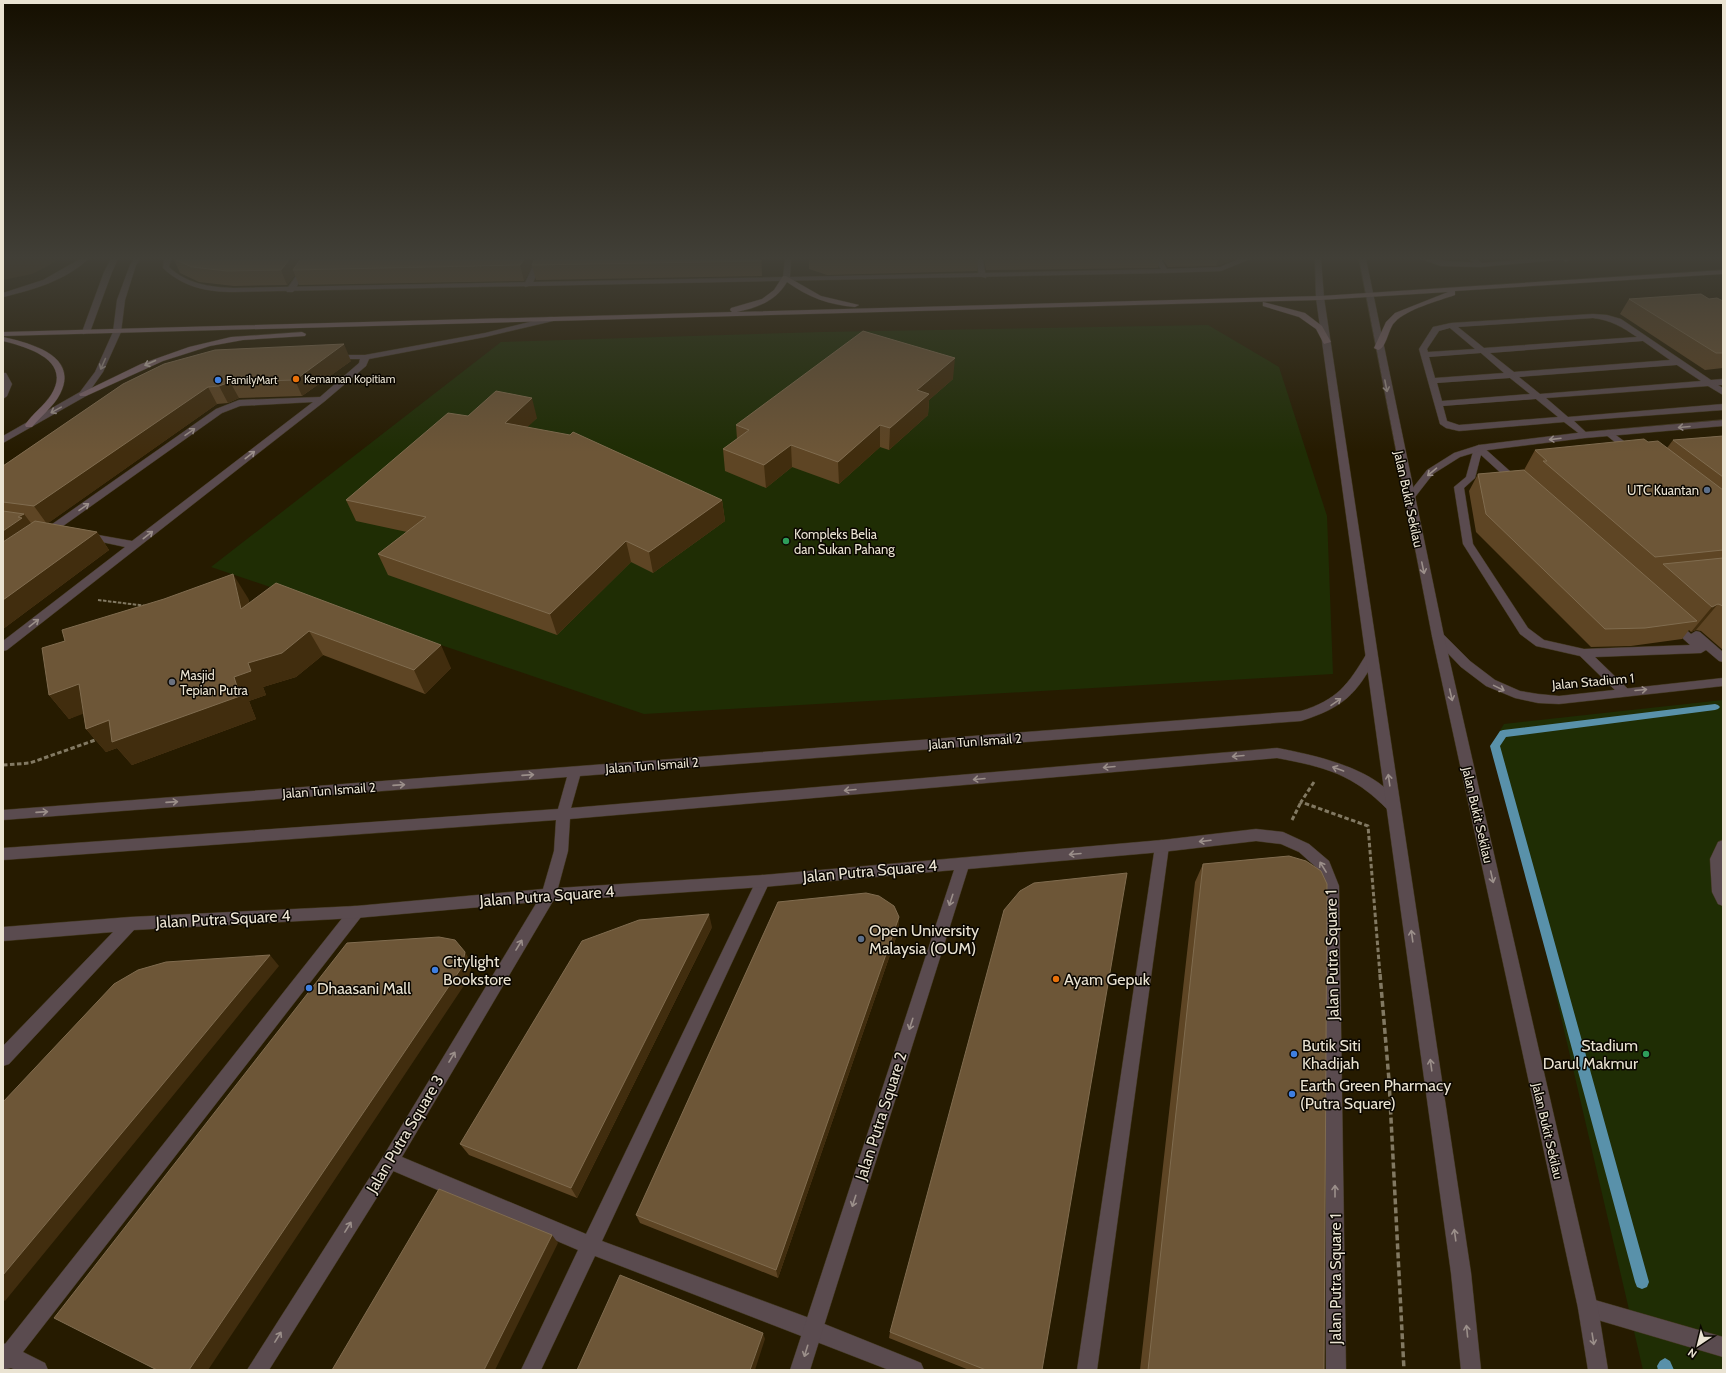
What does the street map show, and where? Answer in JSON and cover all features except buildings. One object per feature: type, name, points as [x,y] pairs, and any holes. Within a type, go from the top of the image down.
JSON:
[{"type":"main road","points":[[3,334],[412,323]]},
{"type":"main road","points":[[1313,323],[1319,328],[1327,342]]},
{"type":"main road","points":[[1378,348],[1390,323]]},
{"type":"main road","points":[[83,394],[169,355],[210,343],[251,338],[347,332],[380,324]]},
{"type":"main road","points":[[3,339],[32,346],[44,352],[55,361],[57,366],[60,376],[57,393],[29,424]]},
{"type":"street","points":[[86,332],[89,323]]},
{"type":"street","points":[[3,440],[83,394],[99,372],[117,332],[118,323]]},
{"type":"street","points":[[325,357],[365,356],[485,335],[533,323]]},
{"type":"street","points":[[1324,323],[1461,1273],[1471,1370]]},
{"type":"street","name":"Jalan Bukit Sekilau","points":[[1373,323],[1408,499],[1588,1308],[1598,1370]]},
{"type":"street","points":[[1481,323],[1451,325],[1436,329],[1424,349],[1443,422],[1449,426],[1459,428],[1723,407]]},
{"type":"street","points":[[1621,323],[1723,392]]},
{"type":"street","points":[[1451,325],[1585,435]]},
{"type":"street","points":[[1425,354],[1643,339]]},
{"type":"street","points":[[3,647],[322,399],[363,364],[365,356]]},
{"type":"street","points":[[1433,381],[1678,362]]},
{"type":"street","points":[[3,375],[8,384],[3,396]]},
{"type":"street","points":[[1439,404],[1723,382]]},
{"type":"street","points":[[65,532],[47,531],[219,411],[239,403],[322,399]]},
{"type":"street","points":[[1408,499],[1430,472],[1457,455],[1483,447],[1585,435],[1723,423]]},
{"type":"street","points":[[1609,433],[1639,457]]},
{"type":"street","points":[[1483,447],[1644,585],[1723,658]]},
{"type":"street","points":[[1483,447],[1700,649],[1584,653],[1540,643],[1524,631],[1468,544],[1459,487],[1470,478],[1483,447]]},
{"type":"street","points":[[78,535],[134,545]]},
{"type":"street","name":"Jalan Stadium 1","points":[[1438,636],[1464,664],[1478,675],[1512,694],[1537,699],[1559,700],[1624,692],[1721,684]]},
{"type":"street","points":[[1584,653],[1624,692]]},
{"type":"street","name":"Jalan Tun Ismail 2","points":[[3,815],[1300,716],[1326,709],[1344,696],[1359,679],[1371,656]]},
{"type":"street","points":[[3,854],[563,814],[1277,753],[1313,760],[1342,770],[1368,784],[1393,806]]},
{"type":"street","name":"Jalan Putra Square 3","points":[[257,1370],[390,1160],[549,895],[561,851],[563,814],[575,771]]},
{"type":"street","name":"Jalan Putra Square 1","points":[[963,863],[1162,846],[1256,835],[1283,838],[1304,848],[1324,865],[1332,886],[1336,1370]]},
{"type":"street","points":[[1087,1370],[1162,846]]},
{"type":"street","points":[[1723,846],[1717,859],[1719,892],[1723,900]]},
{"type":"street","name":"Jalan Putra Square 4","points":[[3,934],[130,924],[356,912],[549,895],[763,881],[963,863]]},
{"type":"street","name":"Jalan Putra Square 2","points":[[800,1370],[963,863]]},
{"type":"street","points":[[531,1370],[763,881]]},
{"type":"street","points":[[38,1370],[5,1357],[356,912]]},
{"type":"street","points":[[3,1058],[130,924]]},
{"type":"street","points":[[390,1160],[589,1245],[812,1329],[914,1370]]},
{"type":"street","points":[[1588,1308],[1723,1347]]},
{"type":"path","points":[[68,596],[154,607]]},
{"type":"path","points":[[3,765],[30,763],[104,736]]},
{"type":"path","points":[[1342,770],[1316,779],[1301,802],[1368,826],[1389,1080],[1404,1370]]},
{"type":"green space","name":"Kompleks Belia dan Sukan Pahang","points":[[1208,325],[1279,367],[1327,516],[1333,674],[644,714],[211,567],[501,342],[822,332]]},
{"type":"green space","name":"Stadium Darul Makmur","points":[[1723,700],[1723,1370],[1643,1370],[1496,737],[1504,724]]},
{"type":"waterway","points":[[1642,1282],[1495,746],[1503,734],[1715,707]]},
{"type":"waterway","points":[[1665,1366],[1666,1370]]},
{"type":"place","name":"Kemaman Kopitiam","points":[[296,379]]},
{"type":"place","name":"FamilyMart","points":[[218,380]]},
{"type":"place","name":"UTC Kuantan","points":[[1707,490]]},
{"type":"place","name":"Kompleks Belia dan Sukan Pahang","points":[[786,541]]},
{"type":"place","name":"Masjid Tepian Putra","points":[[172,682]]},
{"type":"place","name":"Open University Malaysia (OUM)","points":[[861,939]]},
{"type":"place","name":"Citylight Bookstore","points":[[435,970]]},
{"type":"place","name":"Ayam Gepuk","points":[[1056,979]]},
{"type":"place","name":"Dhaasani Mall","points":[[309,988]]},
{"type":"place","name":"Butik Siti Khadijah","points":[[1294,1054]]},
{"type":"place","name":"Stadium Darul Makmur","points":[[1646,1054]]},
{"type":"place","name":"Earth Green Pharmacy (Putra Square)","points":[[1292,1094]]}]
